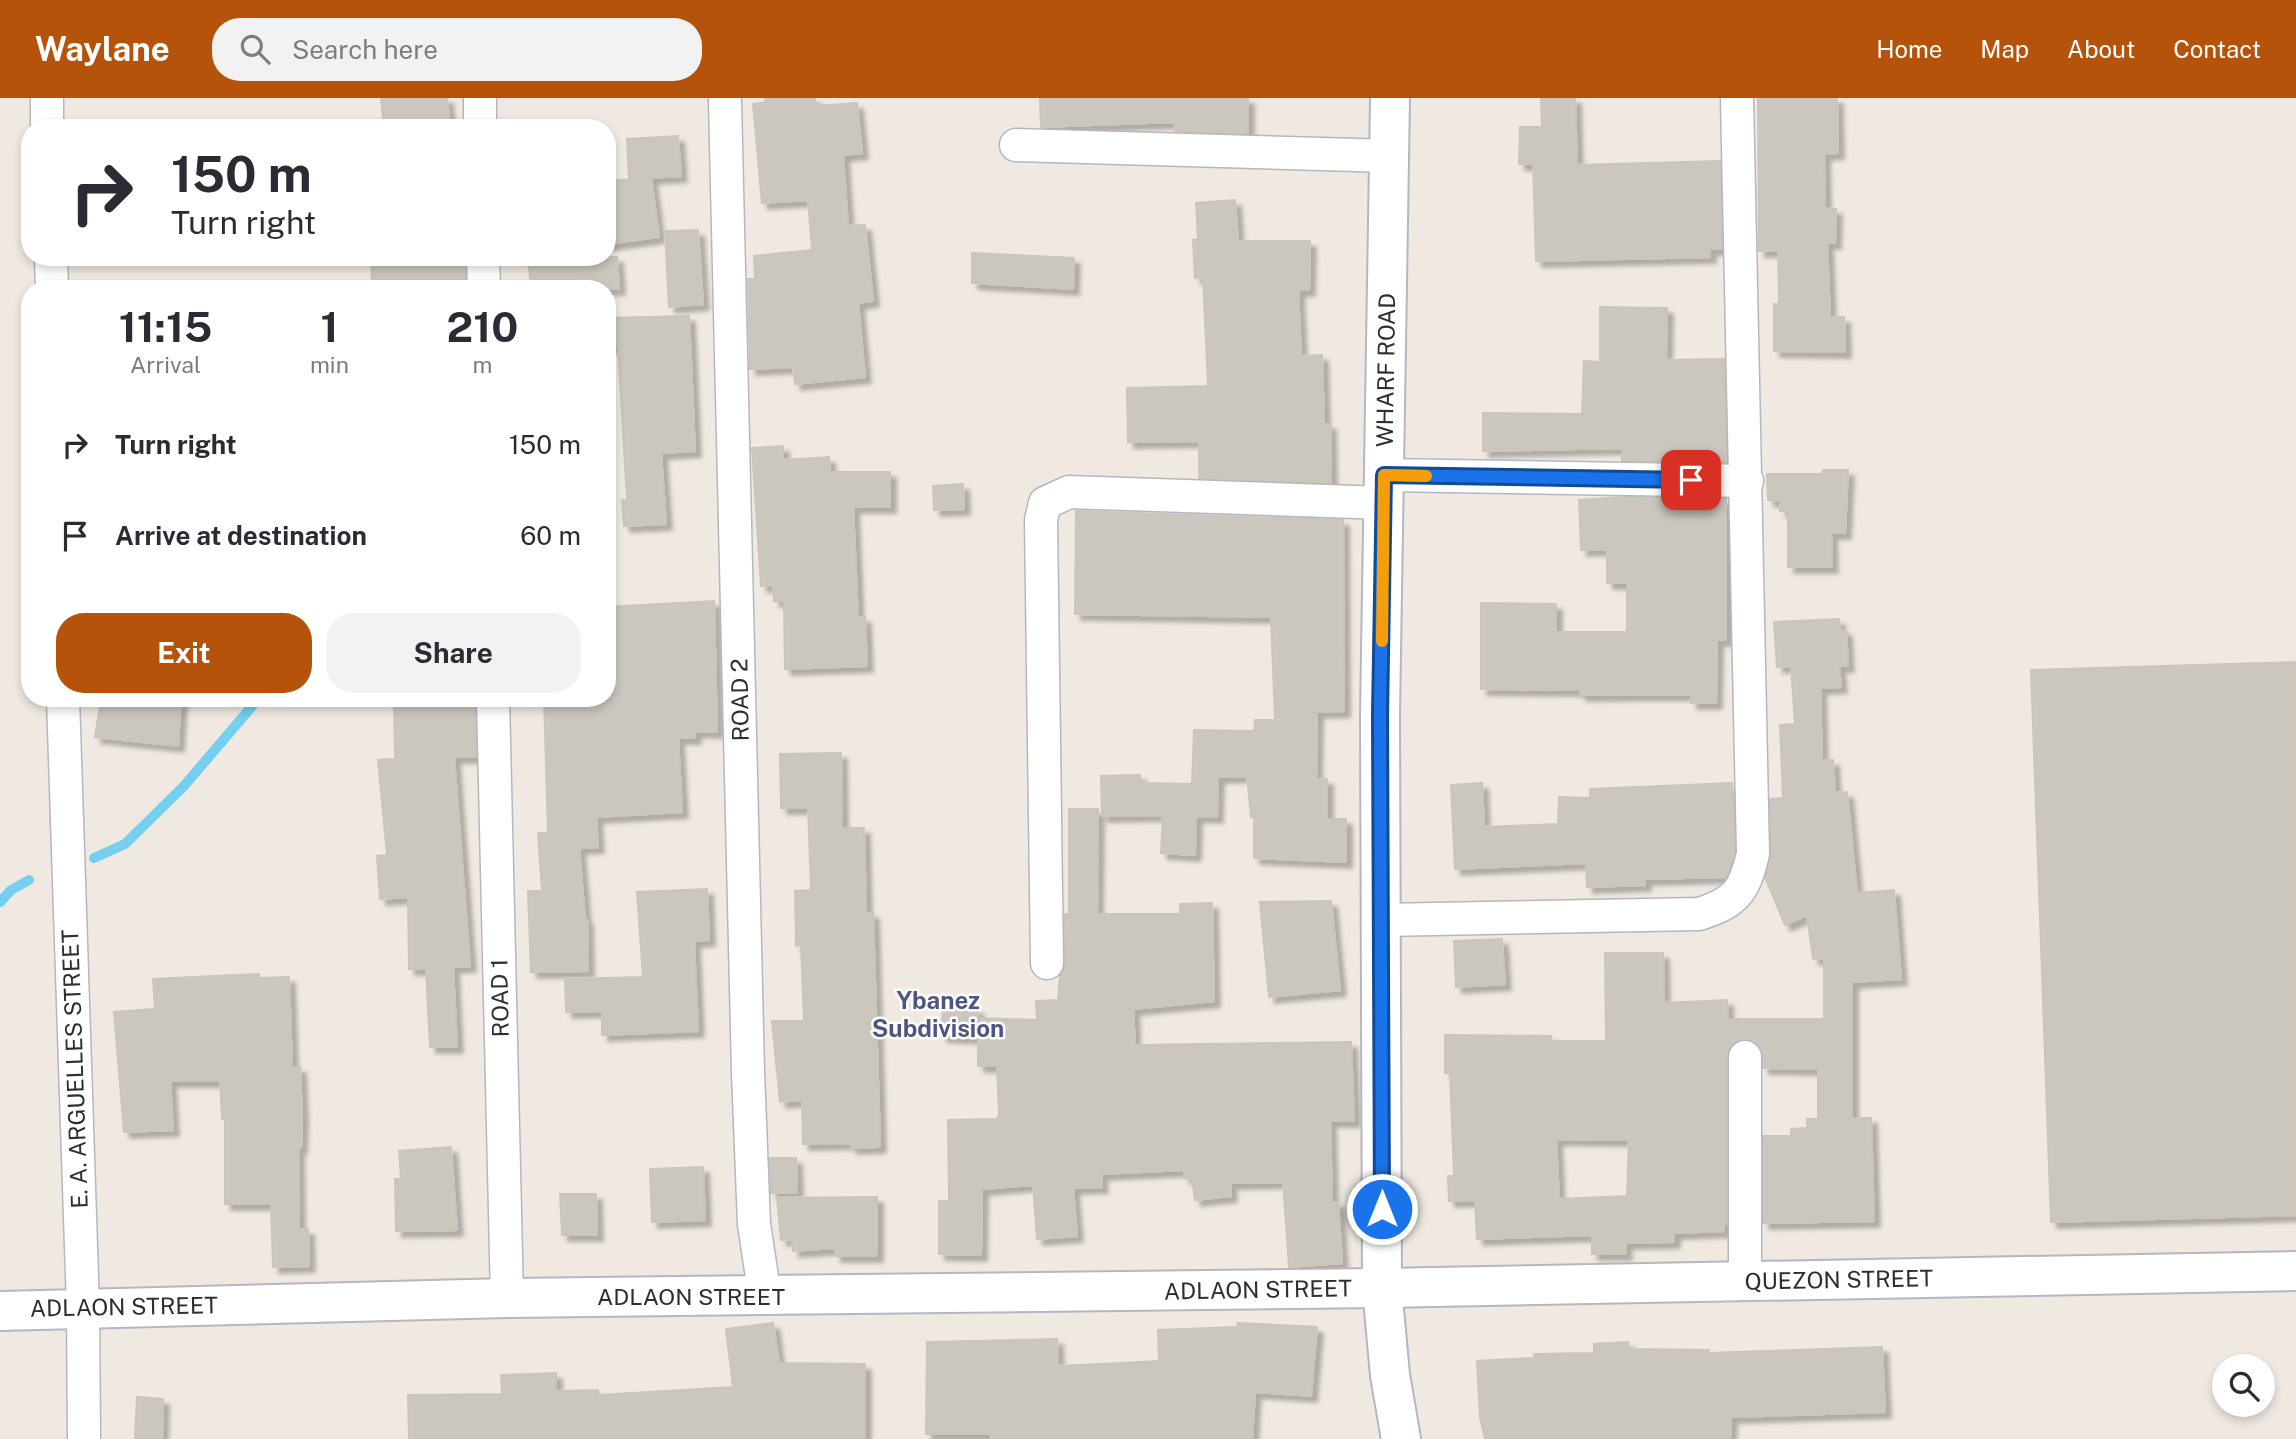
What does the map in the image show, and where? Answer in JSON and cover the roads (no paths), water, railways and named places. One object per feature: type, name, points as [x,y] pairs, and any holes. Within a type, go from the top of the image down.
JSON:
[{"type":"street","points":[[47,98],[47,119]]},
{"type":"street","name":"WHARF ROAD","points":[[1390,98],[1380,715],[1382,1288],[1390,1374],[1401,1439]]},
{"type":"street","points":[[1382,920],[1699,914],[1726,905],[1746,884],[1753,854],[1737,98]]},
{"type":"street","name":"ROAD 2","points":[[725,102],[748,1072],[754,1224],[765,1297]]},
{"type":"street","points":[[1016,145],[1390,156]]},
{"type":"street","points":[[1046,963],[1041,520],[1045,503],[1069,492],[1384,489],[1746,481]]},
{"type":"street","name":"E. A. ARGUELLES STREET","points":[[63,707],[83,1308],[84,1439]]},
{"type":"street","name":"ROAD 1","points":[[494,707],[507,1298]]},
{"type":"street","points":[[1745,1057],[1745,1282]]},
{"type":"street","name":"QUEZON STREET","points":[[1382,1288],[2296,1271]]},
{"type":"street","name":"ADLAON STREET","points":[[0,1311],[507,1298],[1382,1288]]},
{"type":"waterway","points":[[94,858],[125,844],[184,786],[251,707]]},
{"type":"waterway","points":[[0,902],[11,890],[29,880]]},
{"type":"district","name":"Ybanez Subdivision","points":[[938,1015]]}]
